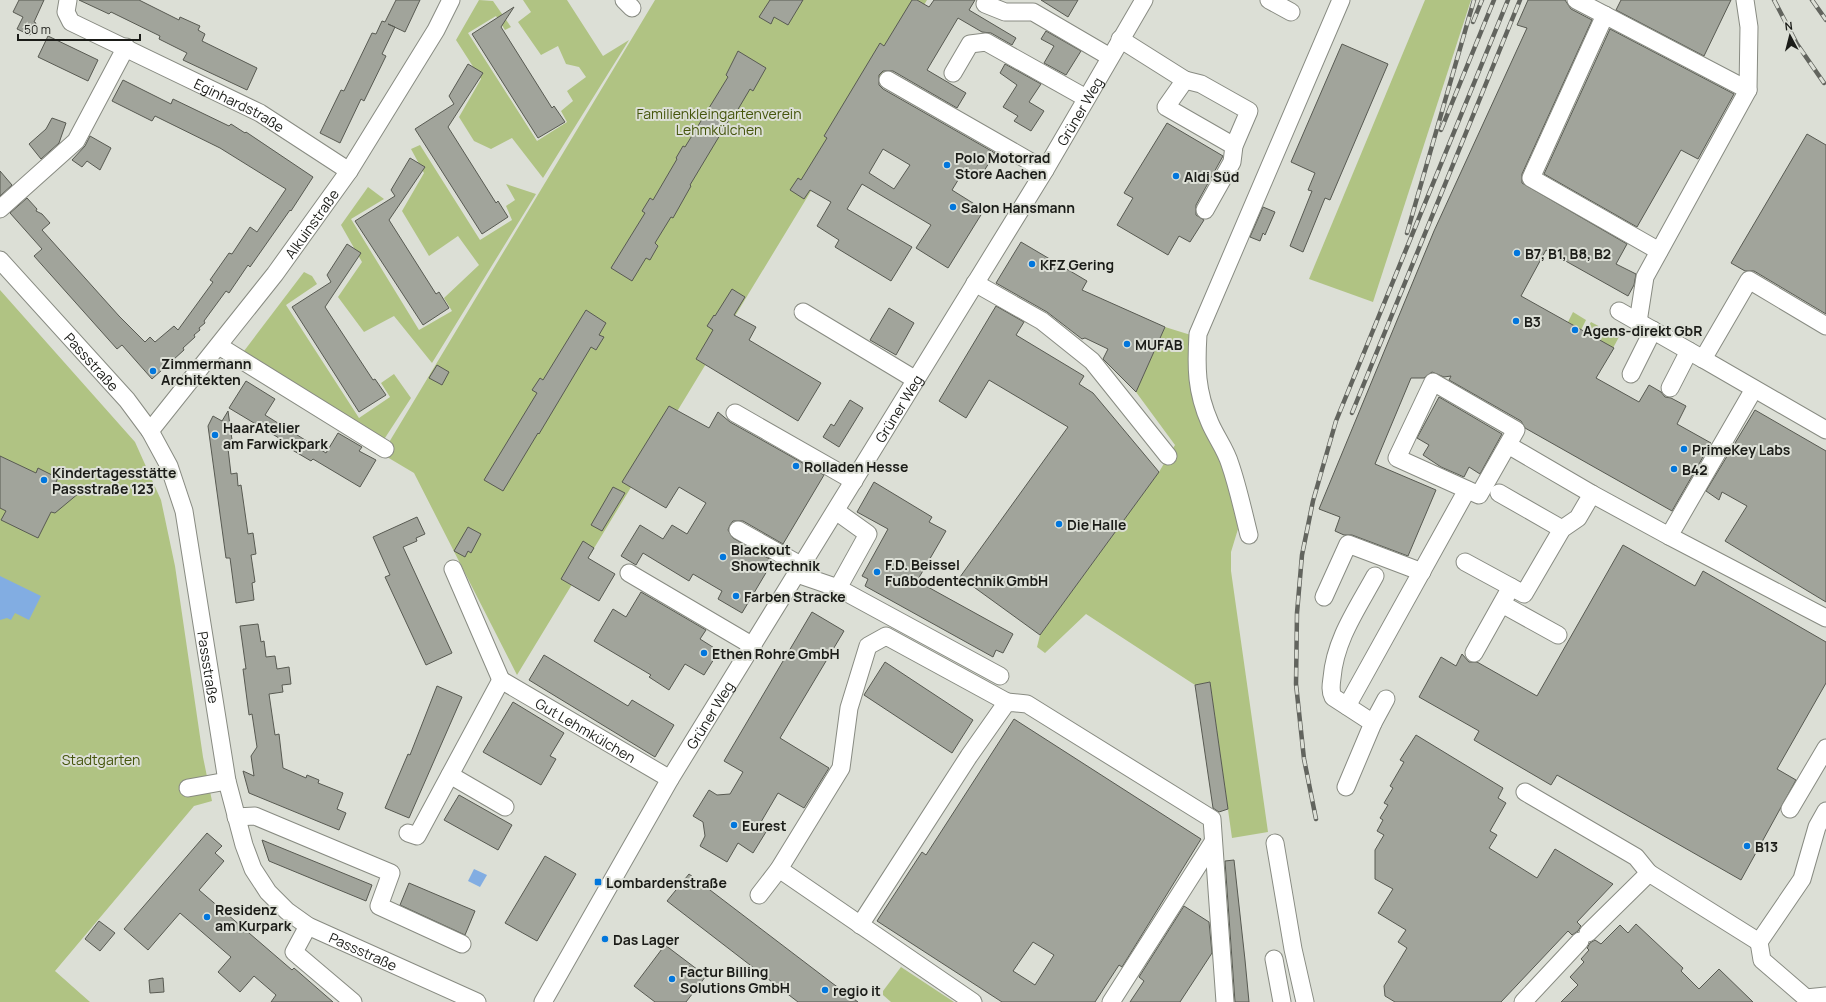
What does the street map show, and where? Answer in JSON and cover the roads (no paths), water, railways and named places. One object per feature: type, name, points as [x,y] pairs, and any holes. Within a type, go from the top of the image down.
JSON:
[{"type":"street","name":"Eginhardstraße","points":[[68,0],[66,12],[72,22],[260,113],[349,171]]},
{"type":"street","name":"Alkuinstraße","points":[[150,431],[275,274],[349,171],[436,30],[451,0]]},
{"type":"street","name":"Grüner Weg","points":[[543,1002],[670,779],[854,482],[1044,170],[1144,0]]},
{"type":"street","points":[[1269,0],[1290,12]]},
{"type":"street","points":[[1249,535],[1230,463],[1210,422],[1197,383],[1196,361],[1198,334],[1228,260],[1340,0]]},
{"type":"street","points":[[1576,0],[1748,90]]},
{"type":"street","points":[[1638,322],[1645,277],[1748,90],[1748,27],[1745,0]]},
{"type":"street","points":[[985,4],[1005,12],[1033,12],[1110,57]]},
{"type":"street","points":[[1605,15],[1531,178],[1658,252]]},
{"type":"street","points":[[1120,39],[1185,80],[1201,84],[1249,111],[1234,146],[1232,162],[1205,210]]},
{"type":"street","points":[[953,73],[970,44],[986,42],[1086,98]]},
{"type":"street","points":[[0,209],[76,141],[126,47]]},
{"type":"street","points":[[888,80],[1044,170]]},
{"type":"street","points":[[1185,80],[1166,107],[1234,146]]},
{"type":"street","name":"Passstraße","points":[[0,260],[127,400],[150,431],[169,466],[184,511],[227,781],[236,817],[253,869],[268,892],[287,911],[308,926],[471,1000]]},
{"type":"street","points":[[1670,388],[1696,355],[1749,280],[1826,326]]},
{"type":"street","points":[[975,283],[1042,321],[1092,361],[1168,456]]},
{"type":"street","points":[[1619,311],[1826,430]]},
{"type":"street","points":[[803,312],[916,380]]},
{"type":"street","points":[[1631,374],[1653,330]]},
{"type":"street","points":[[219,346],[385,449]]},
{"type":"street","points":[[1433,382],[1516,430],[1508,445],[1479,496],[1397,458],[1433,382]]},
{"type":"street","points":[[1669,536],[1754,389]]},
{"type":"street","points":[[735,413],[854,482]]},
{"type":"street","points":[[1508,445],[1592,494],[1669,536],[1826,618]]},
{"type":"street","points":[[1347,706],[1467,490]]},
{"type":"street","points":[[1499,493],[1562,529]]},
{"type":"street","points":[[1465,562],[1524,594],[1562,529],[1578,518],[1592,494]]},
{"type":"street","points":[[836,511],[868,534],[838,588]]},
{"type":"street","points":[[738,530],[799,570],[838,588],[1000,676]]},
{"type":"street","points":[[1324,597],[1348,544],[1422,572]]},
{"type":"street","points":[[408,832],[417,836],[501,680],[453,569]]},
{"type":"street","points":[[629,573],[752,646]]},
{"type":"street","points":[[1373,723],[1332,695],[1333,662],[1337,647],[1375,576]]},
{"type":"street","points":[[1474,653],[1511,588]]},
{"type":"street","points":[[1502,604],[1558,635]]},
{"type":"street","points":[[759,895],[779,868],[841,768],[849,708],[868,646],[886,636],[1007,702],[1027,704],[1212,820],[1225,1002]]},
{"type":"street","name":"Gut Lehmkülchen","points":[[501,680],[670,779]]},
{"type":"street","points":[[1346,787],[1373,723],[1386,699]]},
{"type":"street","points":[[860,925],[969,756],[1007,702]]},
{"type":"street","points":[[1790,809],[1826,748]]},
{"type":"street","points":[[450,775],[505,807]]},
{"type":"street","points":[[188,788],[227,781]]},
{"type":"street","points":[[1525,792],[1636,857],[1649,873],[1759,942]]},
{"type":"street","points":[[1826,811],[1816,827],[1802,879],[1759,942],[1762,960],[1806,998],[1826,996]]},
{"type":"street","points":[[236,817],[255,816],[391,873],[379,906],[462,944]]},
{"type":"street","points":[[1114,996],[1213,842]]},
{"type":"street","points":[[1275,843],[1293,949],[1305,1002]]},
{"type":"street","points":[[779,868],[973,1002]]},
{"type":"street","points":[[1523,1002],[1584,937],[1649,873]]},
{"type":"street","points":[[308,926],[294,952],[353,1002]]},
{"type":"street","points":[[1274,959],[1282,1002]]},
{"type":"street","points":[[1114,996],[1139,978]]},
{"type":"water","points":[[0,576],[41,596],[29,620],[15,613],[11,620],[7,618],[0,620]]},
{"type":"water","points":[[474,869],[487,875],[480,887],[468,881]]},
{"type":"railway","points":[[1407,233],[1474,0]]},
{"type":"railway","points":[[1473,22],[1482,0]]},
{"type":"railway","points":[[1441,130],[1494,0]]},
{"type":"railway","points":[[1316,819],[1304,759],[1296,684],[1297,613],[1302,555],[1313,501],[1336,421],[1508,0]]},
{"type":"railway","points":[[1352,413],[1520,0]]},
{"type":"railway","points":[[1774,0],[1797,44],[1824,83]]},
{"type":"railway","points":[[1812,0],[1826,20]]},
{"type":"place","name":"Polo Motorrad Store Aachen","points":[[947,165]]},
{"type":"place","name":"Aldi Süd","points":[[1176,176]]},
{"type":"place","name":"Salon Hansmann","points":[[953,207]]},
{"type":"place","name":"B7, B1, B8, B2","points":[[1517,253]]},
{"type":"place","name":"KFZ Gering","points":[[1032,264]]},
{"type":"place","name":"B3","points":[[1516,321]]},
{"type":"place","name":"Agens-direkt GbR","points":[[1575,330]]},
{"type":"place","name":"MUFAB","points":[[1127,344]]},
{"type":"place","name":"Zimmermann Architekten","points":[[153,371]]},
{"type":"place","name":"HaarAtelier am Farwickpark","points":[[215,435]]},
{"type":"place","name":"PrimeKey Labs","points":[[1684,449]]},
{"type":"place","name":"Rolladen Hesse","points":[[796,466]]},
{"type":"place","name":"B42","points":[[1674,469]]},
{"type":"place","name":"Kindertagesstätte Passstraße 123","points":[[44,480]]},
{"type":"place","name":"Die Halle","points":[[1059,524]]},
{"type":"place","name":"Blackout Showtechnik","points":[[723,557]]},
{"type":"place","name":"F.D. Beissel Fußbodentechnik GmbH","points":[[877,572]]},
{"type":"place","name":"Farben Stracke","points":[[736,596]]},
{"type":"place","name":"Ethen Rohre GmbH","points":[[704,653]]},
{"type":"place","name":"Eurest","points":[[734,825]]},
{"type":"place","name":"B13","points":[[1747,846]]},
{"type":"place","name":"Lombardenstraße","points":[[598,882]]},
{"type":"place","name":"Residenz am Kurpark","points":[[207,917]]},
{"type":"place","name":"Das Lager","points":[[605,939]]},
{"type":"place","name":"Factur Billing Solutions GmbH","points":[[672,979]]},
{"type":"place","name":"regio it","points":[[825,990]]},
{"type":"park label","name":"Familienkleingartenverein Lehmkülchen","points":[[719,122]]},
{"type":"park label","name":"Stadtgarten","points":[[101,759]]}]
